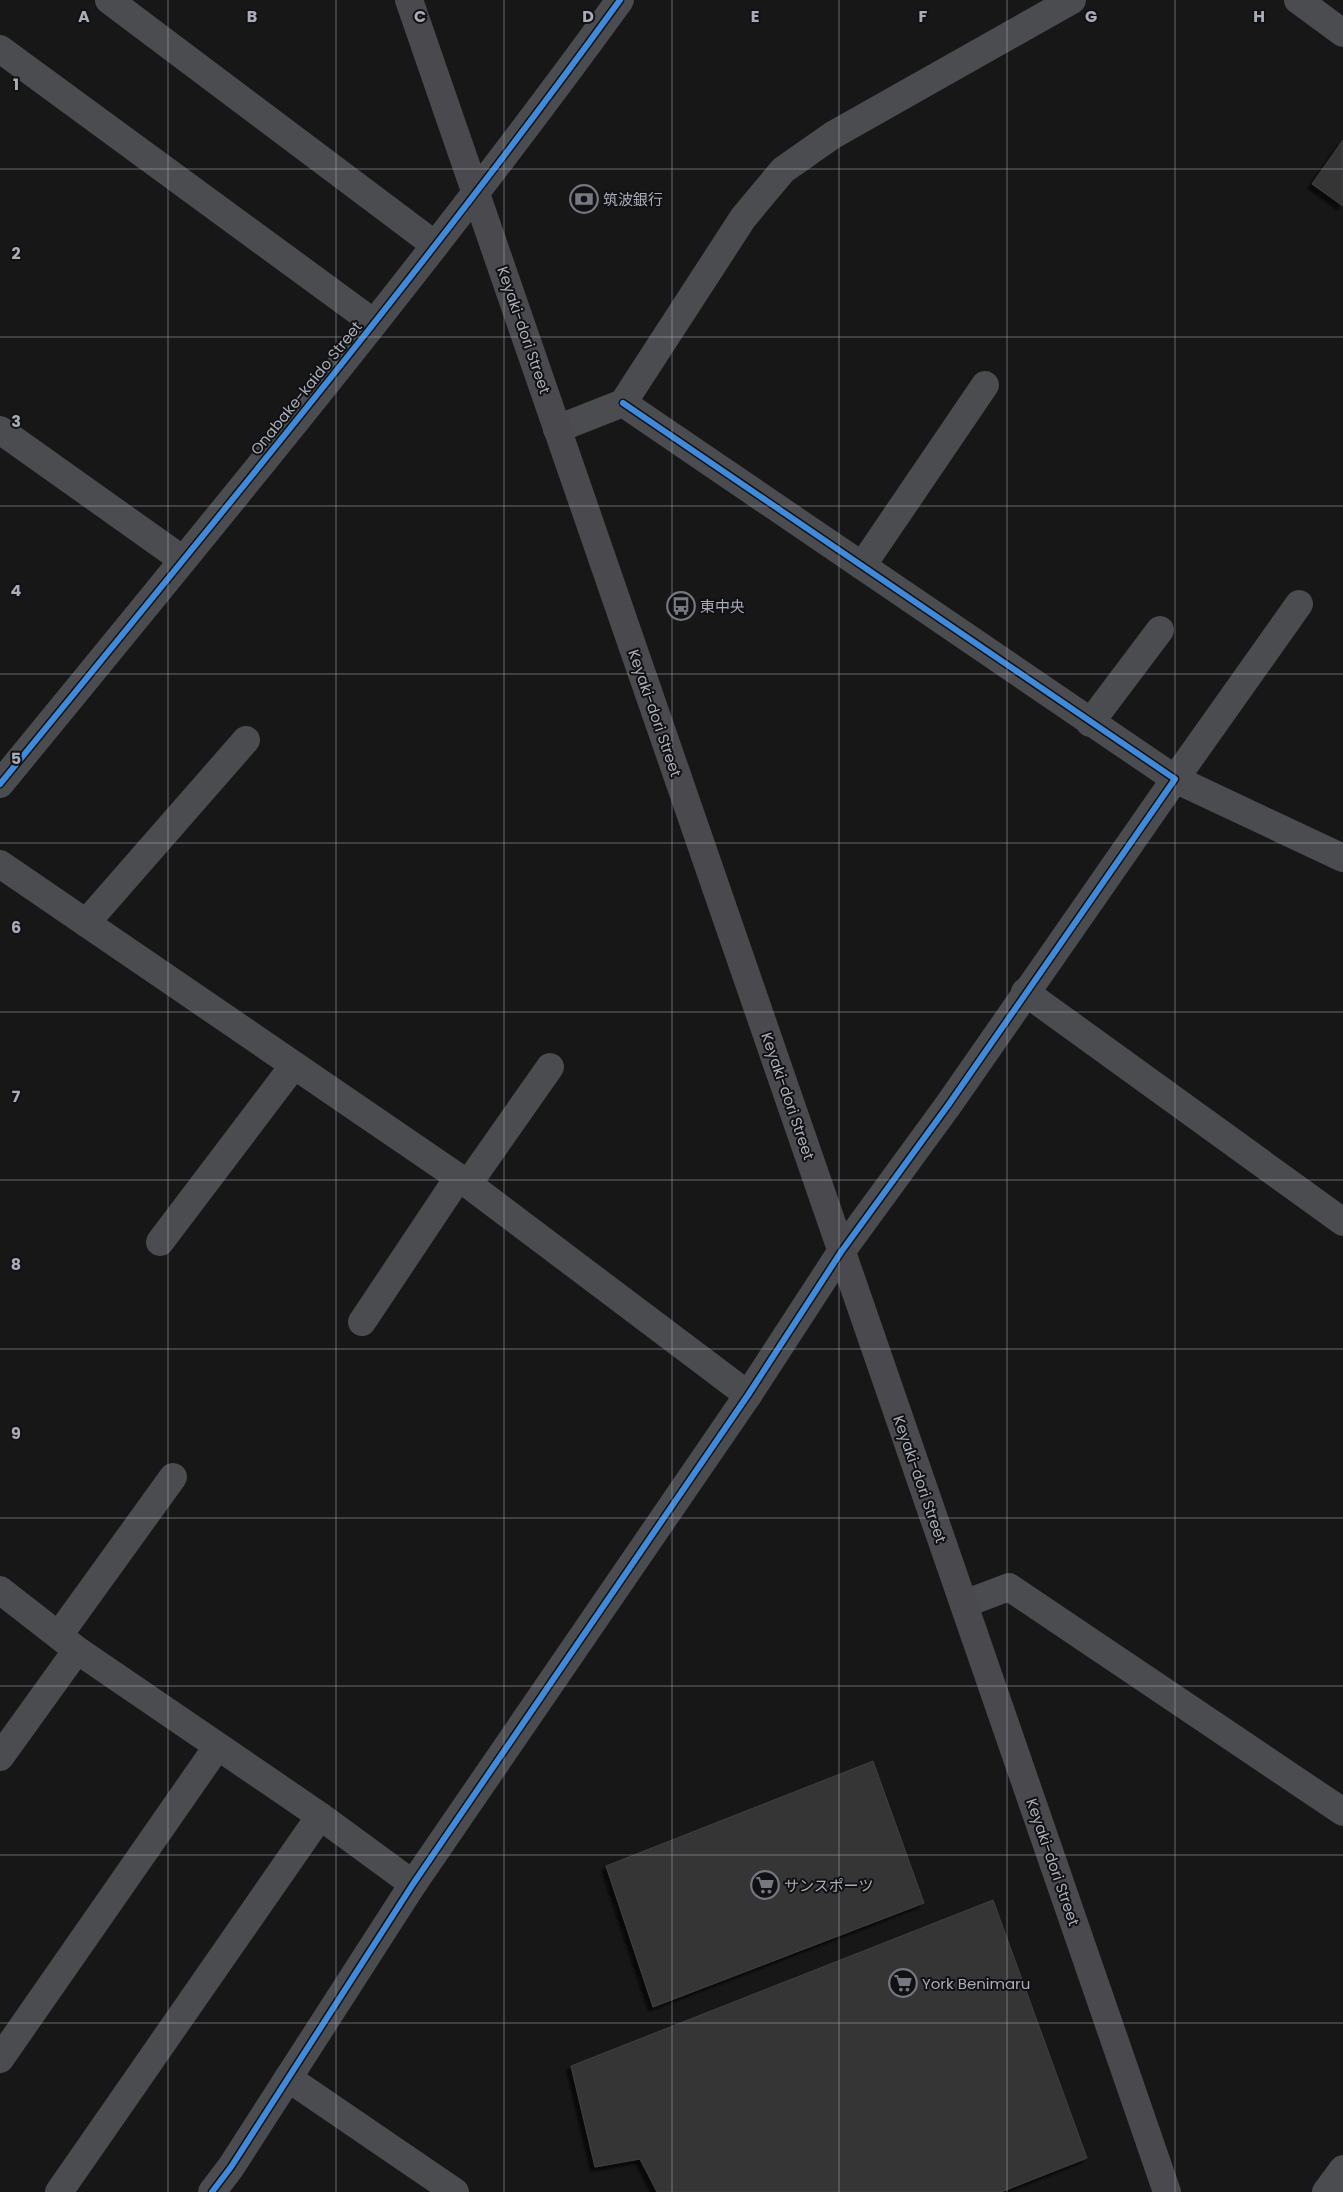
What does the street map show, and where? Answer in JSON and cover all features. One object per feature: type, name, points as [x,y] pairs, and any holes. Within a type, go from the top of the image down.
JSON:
[{"type":"main road","name":"Keyaki-dori Street","points":[[409,0],[1167,2192]]},
{"type":"street","points":[[109,0],[435,245]]},
{"type":"street","name":"Onabake-kaido Street","points":[[0,784],[374,323],[536,115],[620,0]]},
{"type":"street","points":[[557,429],[623,403],[743,218],[783,170],[833,135],[1072,0]]},
{"type":"street","points":[[1298,0],[1343,33]]},
{"type":"street","points":[[0,49],[374,323]]},
{"type":"street","points":[[862,566],[985,385]]},
{"type":"street","points":[[623,403],[1090,723],[1175,779],[1343,858]]},
{"type":"street","points":[[0,430],[183,560]]},
{"type":"street","points":[[212,2192],[231,2167],[413,1884],[748,1395],[841,1252],[949,1104],[1299,604]]},
{"type":"street","points":[[1090,723],[1160,630]]},
{"type":"street","points":[[86,923],[246,740]]},
{"type":"street","points":[[0,864],[463,1181],[748,1395]]},
{"type":"street","points":[[1026,992],[1343,1222]]},
{"type":"street","points":[[160,1242],[294,1065]]},
{"type":"street","points":[[362,1322],[463,1181],[550,1067]]},
{"type":"street","points":[[0,1757],[68,1642],[173,1477]]},
{"type":"street","points":[[964,1604],[1009,1587],[1343,1812]]},
{"type":"street","points":[[0,1590],[68,1642],[217,1747],[320,1816],[413,1884]]},
{"type":"street","points":[[0,2059],[217,1747]]},
{"type":"street","points":[[59,2192],[320,1816]]},
{"type":"street","points":[[288,2078],[455,2192]]},
{"type":"street","points":[[1326,2192],[1343,2169]]},
{"type":"building","points":[[1343,140],[1343,206],[1312,184]]},
{"type":"building","name":"サンスポーツ","points":[[873,1761],[924,1903],[653,2007],[606,1866]]},
{"type":"building","name":"York Benimaru","points":[[993,1900],[1087,2158],[1001,2192],[657,2192],[640,2159],[595,2167],[571,2066]]},
{"type":"cycle path","points":[[0,784],[316,397],[546,101],[620,0]]},
{"type":"cycle path","points":[[212,2192],[231,2167],[413,1884],[748,1395],[841,1252],[949,1104],[1175,779],[623,403]]},
{"type":"place","name":"筑波銀行","points":[[584,199]]},
{"type":"place","name":"東中央","points":[[681,606]]},
{"type":"place","name":"サンスポーツ","points":[[765,1885]]},
{"type":"place","name":"York Benimaru","points":[[903,1983]]}]
